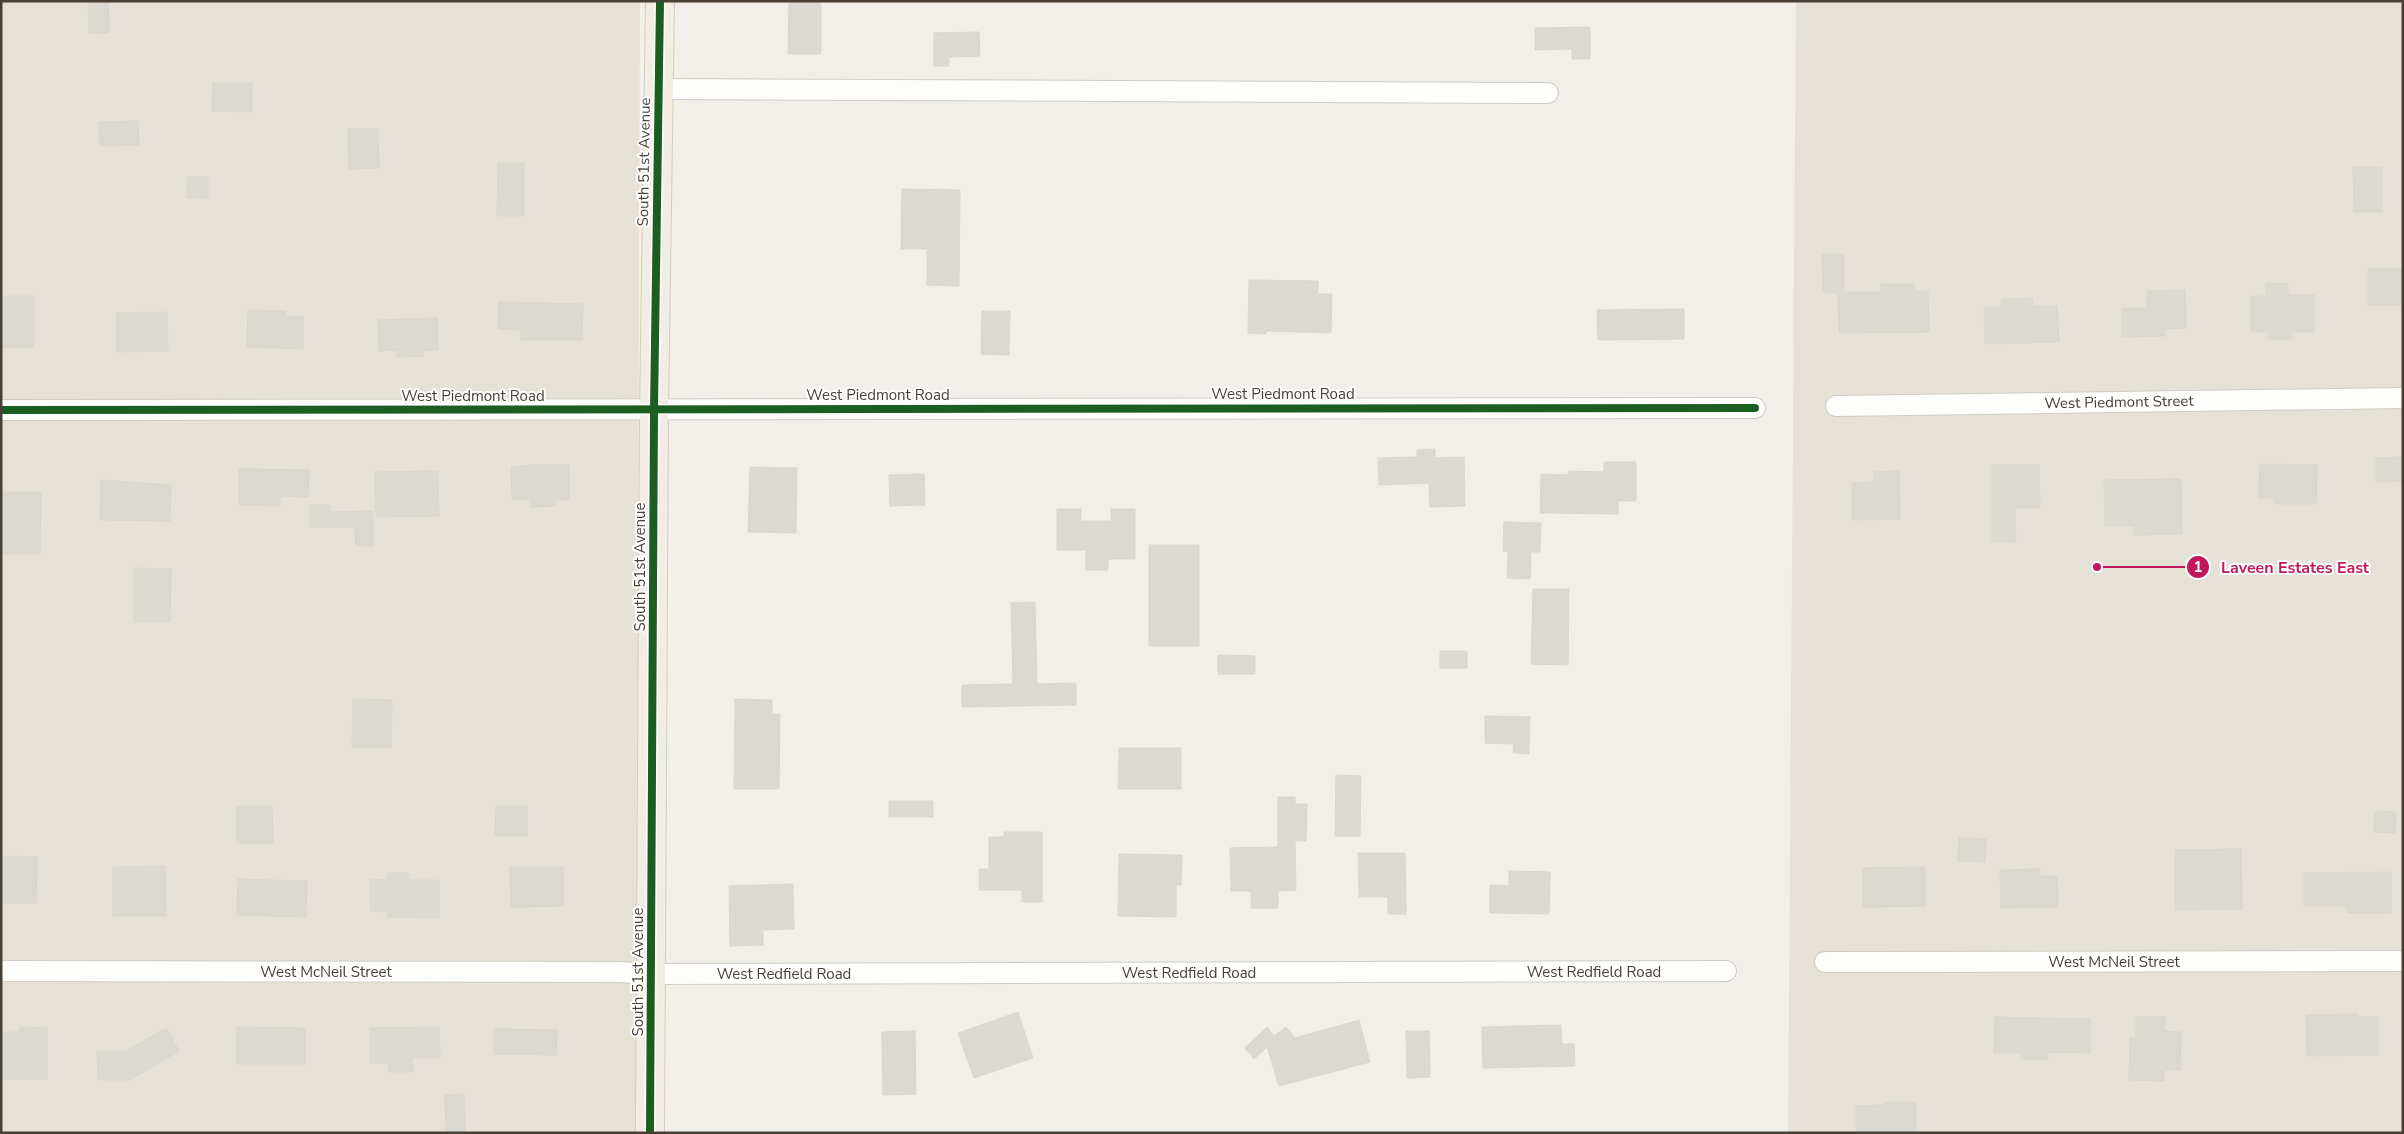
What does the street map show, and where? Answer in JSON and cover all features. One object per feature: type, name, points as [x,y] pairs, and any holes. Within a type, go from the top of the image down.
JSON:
[{"type":"main road","name":"South 51st Avenue","points":[[650,1133],[654,410],[660,1]]},
{"type":"street","points":[[659,89],[1548,93]]},
{"type":"street","name":"West Piedmont Street","points":[[1836,406],[2403,398]]},
{"type":"street","name":"West Piedmont Road","points":[[1,410],[1252,409],[1457,406],[1756,408]]},
{"type":"street","name":"West McNeil Street","points":[[1825,962],[2403,961]]},
{"type":"street","name":"West McNeil Street","points":[[1,971],[599,972],[652,974]]},
{"type":"street","name":"West Redfield Road","points":[[652,974],[1726,971]]},
{"type":"shaded area","points":[[1,1],[640,1],[636,1133],[1,1133]]},
{"type":"shaded area","points":[[1796,1],[2403,1],[2403,1133],[1788,1133]]},
{"type":"building","points":[[88,1],[108,1],[109,33],[89,33]]},
{"type":"building","points":[[789,1],[819,1],[819,5],[821,5],[821,54],[788,54]]},
{"type":"building","points":[[1590,27],[1590,59],[1572,59],[1572,49],[1535,50],[1535,28]]},
{"type":"building","points":[[979,32],[980,56],[949,57],[949,66],[934,66],[934,33]]},
{"type":"building","points":[[213,83],[252,83],[252,112],[212,111]]},
{"type":"building","points":[[138,121],[139,145],[100,146],[99,122]]},
{"type":"building","points":[[348,129],[378,129],[379,168],[349,169]]},
{"type":"building","points":[[498,163],[524,163],[524,216],[497,216]]},
{"type":"building","points":[[2353,167],[2382,167],[2382,212],[2354,212]]},
{"type":"building","points":[[188,177],[208,177],[208,198],[187,198]]},
{"type":"building","points":[[902,189],[960,190],[959,286],[927,285],[927,249],[901,249]]},
{"type":"building","points":[[1822,254],[1844,254],[1844,292],[1881,292],[1881,284],[1914,284],[1914,291],[1928,291],[1929,332],[1839,333],[1838,293],[1823,293]]},
{"type":"building","points":[[2368,269],[2403,269],[2403,305],[2368,305]]},
{"type":"building","points":[[1249,280],[1318,281],[1318,294],[1332,294],[1331,333],[1266,331],[1266,334],[1248,333]]},
{"type":"building","points":[[2266,283],[2288,284],[2288,295],[2314,295],[2314,332],[2292,332],[2292,339],[2268,339],[2268,332],[2251,332],[2251,296],[2266,296]]},
{"type":"building","points":[[2185,290],[2186,328],[2165,329],[2165,336],[2122,337],[2122,308],[2147,308],[2147,291]]},
{"type":"building","points":[[1,296],[34,296],[34,347],[1,347]]},
{"type":"building","points":[[2032,298],[2033,306],[2057,306],[2059,342],[1985,344],[1984,307],[2002,307],[2002,299]]},
{"type":"building","points":[[499,302],[583,304],[582,340],[521,340],[521,330],[498,329]]},
{"type":"building","points":[[1684,309],[1684,339],[1598,340],[1597,310]]},
{"type":"building","points":[[248,310],[286,311],[286,317],[303,317],[303,349],[247,347]]},
{"type":"building","points":[[982,311],[1010,311],[1009,355],[981,354]]},
{"type":"building","points":[[167,312],[168,351],[117,352],[117,313]]},
{"type":"building","points":[[437,318],[438,350],[423,351],[423,356],[397,357],[397,350],[379,351],[378,320]]},
{"type":"building","points":[[1435,449],[1435,458],[1464,457],[1465,506],[1430,507],[1429,483],[1379,485],[1378,458],[1417,457],[1417,450]]},
{"type":"building","points":[[2403,457],[2403,481],[2376,482],[2376,458]]},
{"type":"building","points":[[1604,462],[1636,462],[1636,501],[1618,501],[1618,514],[1540,513],[1541,474],[1569,475],[1569,471],[1604,472]]},
{"type":"building","points":[[2260,464],[2317,465],[2316,504],[2274,504],[2274,498],[2259,498]]},
{"type":"building","points":[[569,465],[569,500],[555,500],[555,506],[530,507],[530,499],[512,499],[511,467]]},
{"type":"building","points":[[1992,465],[2039,465],[2040,508],[2015,508],[2016,542],[1992,542]]},
{"type":"building","points":[[750,467],[797,468],[796,533],[748,532]]},
{"type":"building","points":[[239,469],[309,470],[308,497],[280,496],[280,506],[239,505]]},
{"type":"building","points":[[438,471],[439,516],[376,517],[375,472]]},
{"type":"building","points":[[1899,471],[1900,519],[1852,520],[1852,483],[1874,482],[1874,472]]},
{"type":"building","points":[[924,474],[925,505],[890,506],[889,475]]},
{"type":"building","points":[[2181,479],[2182,534],[2134,535],[2134,526],[2105,526],[2104,480]]},
{"type":"building","points":[[101,480],[171,485],[170,521],[100,520]]},
{"type":"building","points":[[1,492],[41,492],[40,554],[1,554]]},
{"type":"building","points":[[310,505],[330,505],[330,512],[373,511],[373,546],[356,546],[355,527],[310,527]]},
{"type":"building","points":[[1057,509],[1081,509],[1081,521],[1111,521],[1111,509],[1135,509],[1135,559],[1108,559],[1108,570],[1086,570],[1086,550],[1057,550]]},
{"type":"building","points":[[1504,522],[1541,523],[1540,552],[1531,552],[1530,579],[1507,578],[1508,551],[1503,551]]},
{"type":"building","points":[[1149,545],[1199,545],[1199,646],[1149,646]]},
{"type":"building","points":[[134,568],[171,569],[170,622],[134,622]]},
{"type":"building","points":[[1533,589],[1569,589],[1568,665],[1531,664]]},
{"type":"building","points":[[1035,602],[1037,684],[1076,683],[1076,705],[962,707],[962,685],[1013,684],[1011,603]]},
{"type":"building","points":[[1440,651],[1467,651],[1467,668],[1440,668]]},
{"type":"building","points":[[1218,655],[1255,656],[1255,674],[1218,674]]},
{"type":"building","points":[[353,699],[392,700],[391,747],[352,747]]},
{"type":"building","points":[[735,699],[772,700],[772,714],[780,714],[779,789],[734,789]]},
{"type":"building","points":[[1485,716],[1530,717],[1529,754],[1513,753],[1514,744],[1485,743]]},
{"type":"building","points":[[1119,748],[1181,748],[1181,789],[1118,789]]},
{"type":"building","points":[[1336,775],[1361,776],[1360,836],[1335,836]]},
{"type":"building","points":[[1278,797],[1295,797],[1295,804],[1307,804],[1306,841],[1295,841],[1296,890],[1278,891],[1278,908],[1251,908],[1251,891],[1231,891],[1230,848],[1278,847]]},
{"type":"building","points":[[889,801],[933,801],[933,817],[889,817]]},
{"type":"building","points":[[237,806],[272,806],[273,843],[237,843]]},
{"type":"building","points":[[496,806],[527,806],[527,836],[495,836]]},
{"type":"building","points":[[2375,811],[2396,812],[2395,833],[2374,832]]},
{"type":"building","points":[[1004,832],[1042,832],[1042,902],[1022,902],[1022,890],[979,890],[979,869],[989,869],[989,837],[1004,837]]},
{"type":"building","points":[[1959,838],[1986,839],[1985,862],[1958,861]]},
{"type":"building","points":[[2241,849],[2242,909],[2175,910],[2175,850]]},
{"type":"building","points":[[1358,853],[1405,853],[1406,914],[1388,914],[1388,897],[1359,897]]},
{"type":"building","points":[[1119,854],[1182,855],[1181,885],[1176,885],[1176,917],[1118,916]]},
{"type":"building","points":[[1,856],[37,857],[36,903],[1,903]]},
{"type":"building","points":[[165,866],[166,916],[113,916],[113,867]]},
{"type":"building","points":[[510,867],[563,867],[563,906],[511,907]]},
{"type":"building","points":[[1925,867],[1925,906],[1863,907],[1863,868]]},
{"type":"building","points":[[2040,869],[2040,876],[2057,876],[2058,907],[2001,908],[2000,870]]},
{"type":"building","points":[[1509,871],[1550,872],[1549,914],[1490,913],[1490,885],[1509,886]]},
{"type":"building","points":[[2391,872],[2391,913],[2347,913],[2347,906],[2304,906],[2304,873]]},
{"type":"building","points":[[387,873],[408,873],[408,880],[439,880],[439,918],[388,917],[388,912],[370,911],[370,879],[387,880]]},
{"type":"building","points":[[238,879],[307,881],[306,917],[237,915]]},
{"type":"building","points":[[793,884],[794,929],[763,930],[763,945],[730,946],[729,886]]},
{"type":"building","points":[[1018,1012],[1033,1058],[974,1078],[958,1033]]},
{"type":"building","points":[[2358,1014],[2358,1017],[2378,1017],[2378,1055],[2307,1056],[2306,1015]]},
{"type":"building","points":[[1995,1017],[2090,1019],[2090,1053],[2048,1052],[2048,1059],[2021,1059],[2021,1053],[1994,1053]]},
{"type":"building","points":[[2136,1017],[2165,1017],[2164,1031],[2181,1032],[2180,1070],[2164,1070],[2164,1081],[2129,1080],[2130,1038],[2136,1038]]},
{"type":"building","points":[[1359,1020],[1370,1062],[1279,1086],[1267,1047],[1254,1059],[1245,1048],[1267,1027],[1274,1036],[1286,1027],[1295,1038]]},
{"type":"building","points":[[1561,1025],[1562,1044],[1574,1044],[1575,1066],[1483,1068],[1482,1027]]},
{"type":"building","points":[[20,1027],[47,1028],[47,1079],[1,1079],[1,1032],[20,1032]]},
{"type":"building","points":[[237,1027],[305,1028],[305,1064],[237,1064]]},
{"type":"building","points":[[439,1027],[440,1058],[412,1058],[413,1072],[389,1072],[389,1063],[370,1063],[370,1028]]},
{"type":"building","points":[[166,1028],[179,1051],[130,1080],[98,1080],[97,1051],[126,1051]]},
{"type":"building","points":[[494,1029],[557,1030],[556,1055],[494,1054]]},
{"type":"building","points":[[915,1031],[916,1094],[883,1095],[882,1032]]},
{"type":"building","points":[[1406,1031],[1429,1031],[1430,1077],[1407,1078]]},
{"type":"building","points":[[464,1094],[465,1133],[446,1133],[445,1095]]},
{"type":"building","points":[[1885,1102],[1916,1102],[1916,1133],[1856,1133],[1856,1106],[1885,1105]]},
{"type":"cycle path","points":[[650,1133],[654,410],[660,1]]},
{"type":"cycle path","points":[[1,410],[1755,408]]},
{"type":"place","name":"Laveen Estates East","points":[[2097,567]]}]
